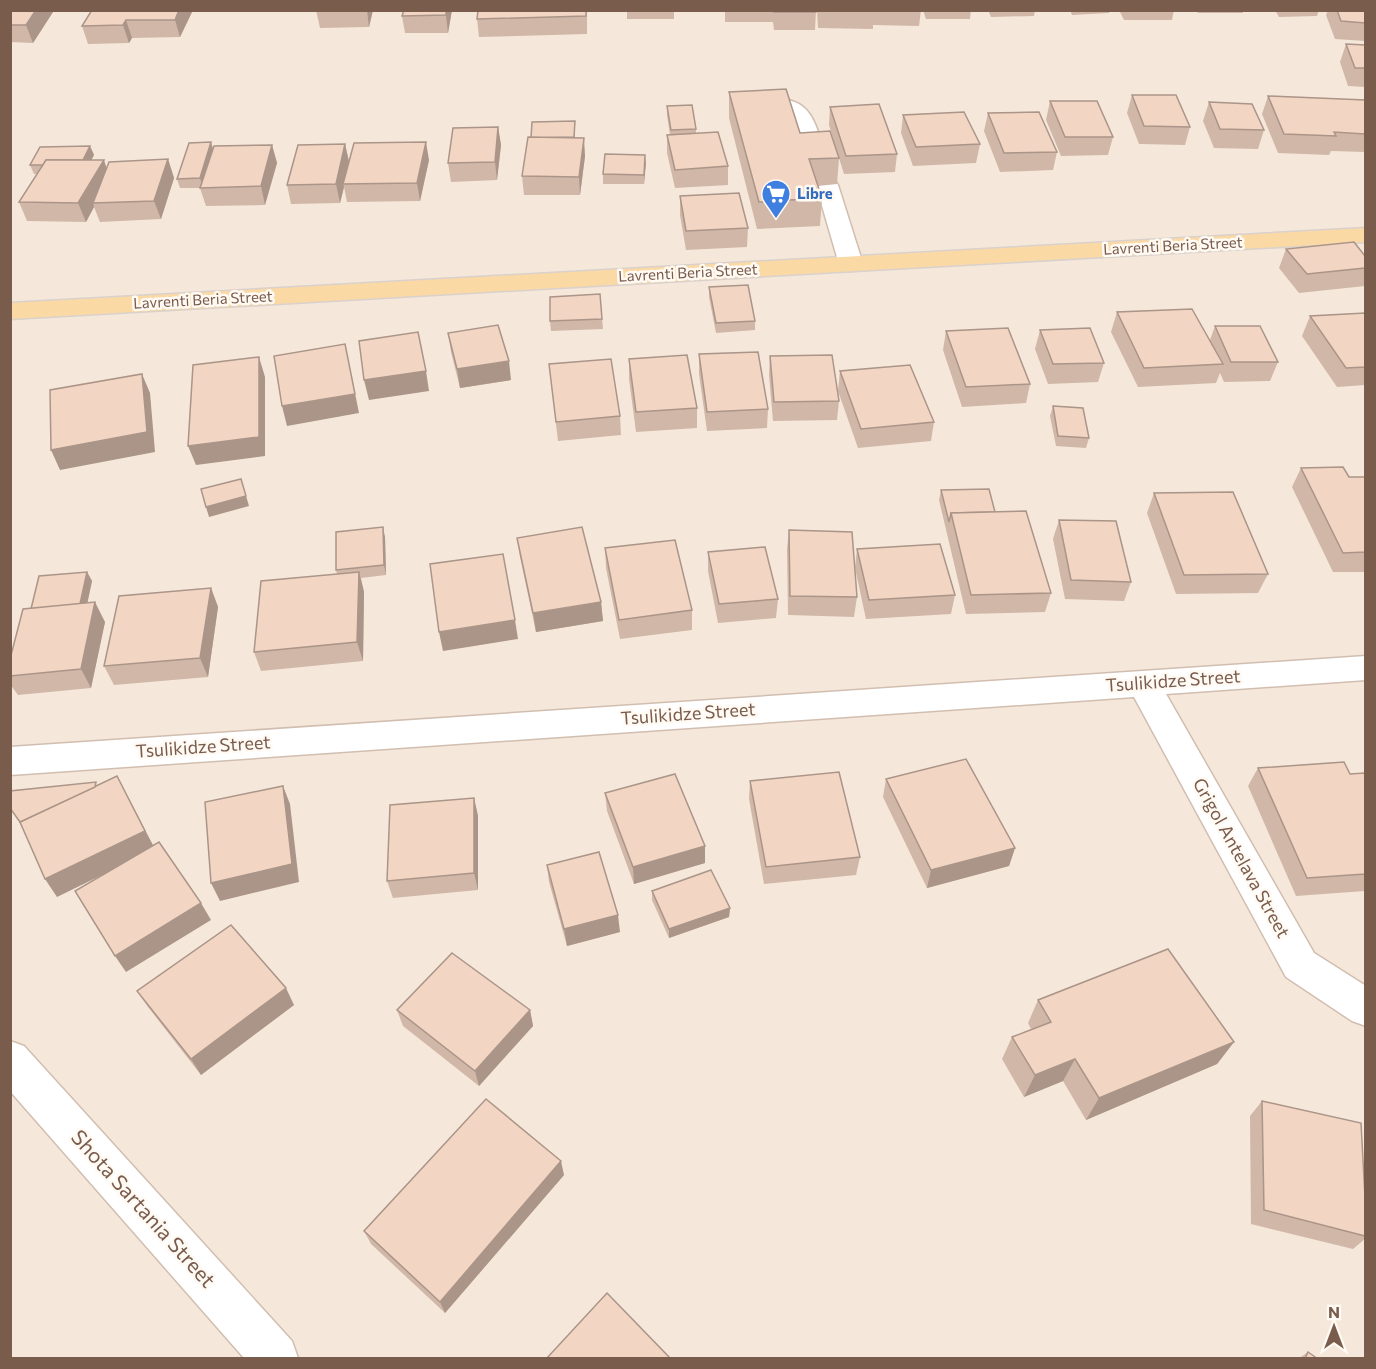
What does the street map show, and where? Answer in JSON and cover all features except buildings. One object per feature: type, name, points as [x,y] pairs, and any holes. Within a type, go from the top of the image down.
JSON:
[{"type":"main road","name":"Lavrenti Beria Street","points":[[10,311],[1365,235]]},
{"type":"street","points":[[733,104],[772,103],[794,107],[803,114],[815,158]]},
{"type":"street","points":[[827,185],[851,264]]},
{"type":"street","name":"Tsulikidze Street","points":[[10,761],[1365,669]]},
{"type":"street","name":"Grigol Antelava Street","points":[[1143,683],[1300,966],[1365,1008]]},
{"type":"street","name":"Shota Sartania Street","points":[[10,1060],[275,1359]]},
{"type":"shaded area","points":[[11,11],[1365,11],[1365,1358],[11,1358]]},
{"type":"place","name":"Libre","points":[[776,220]]}]
